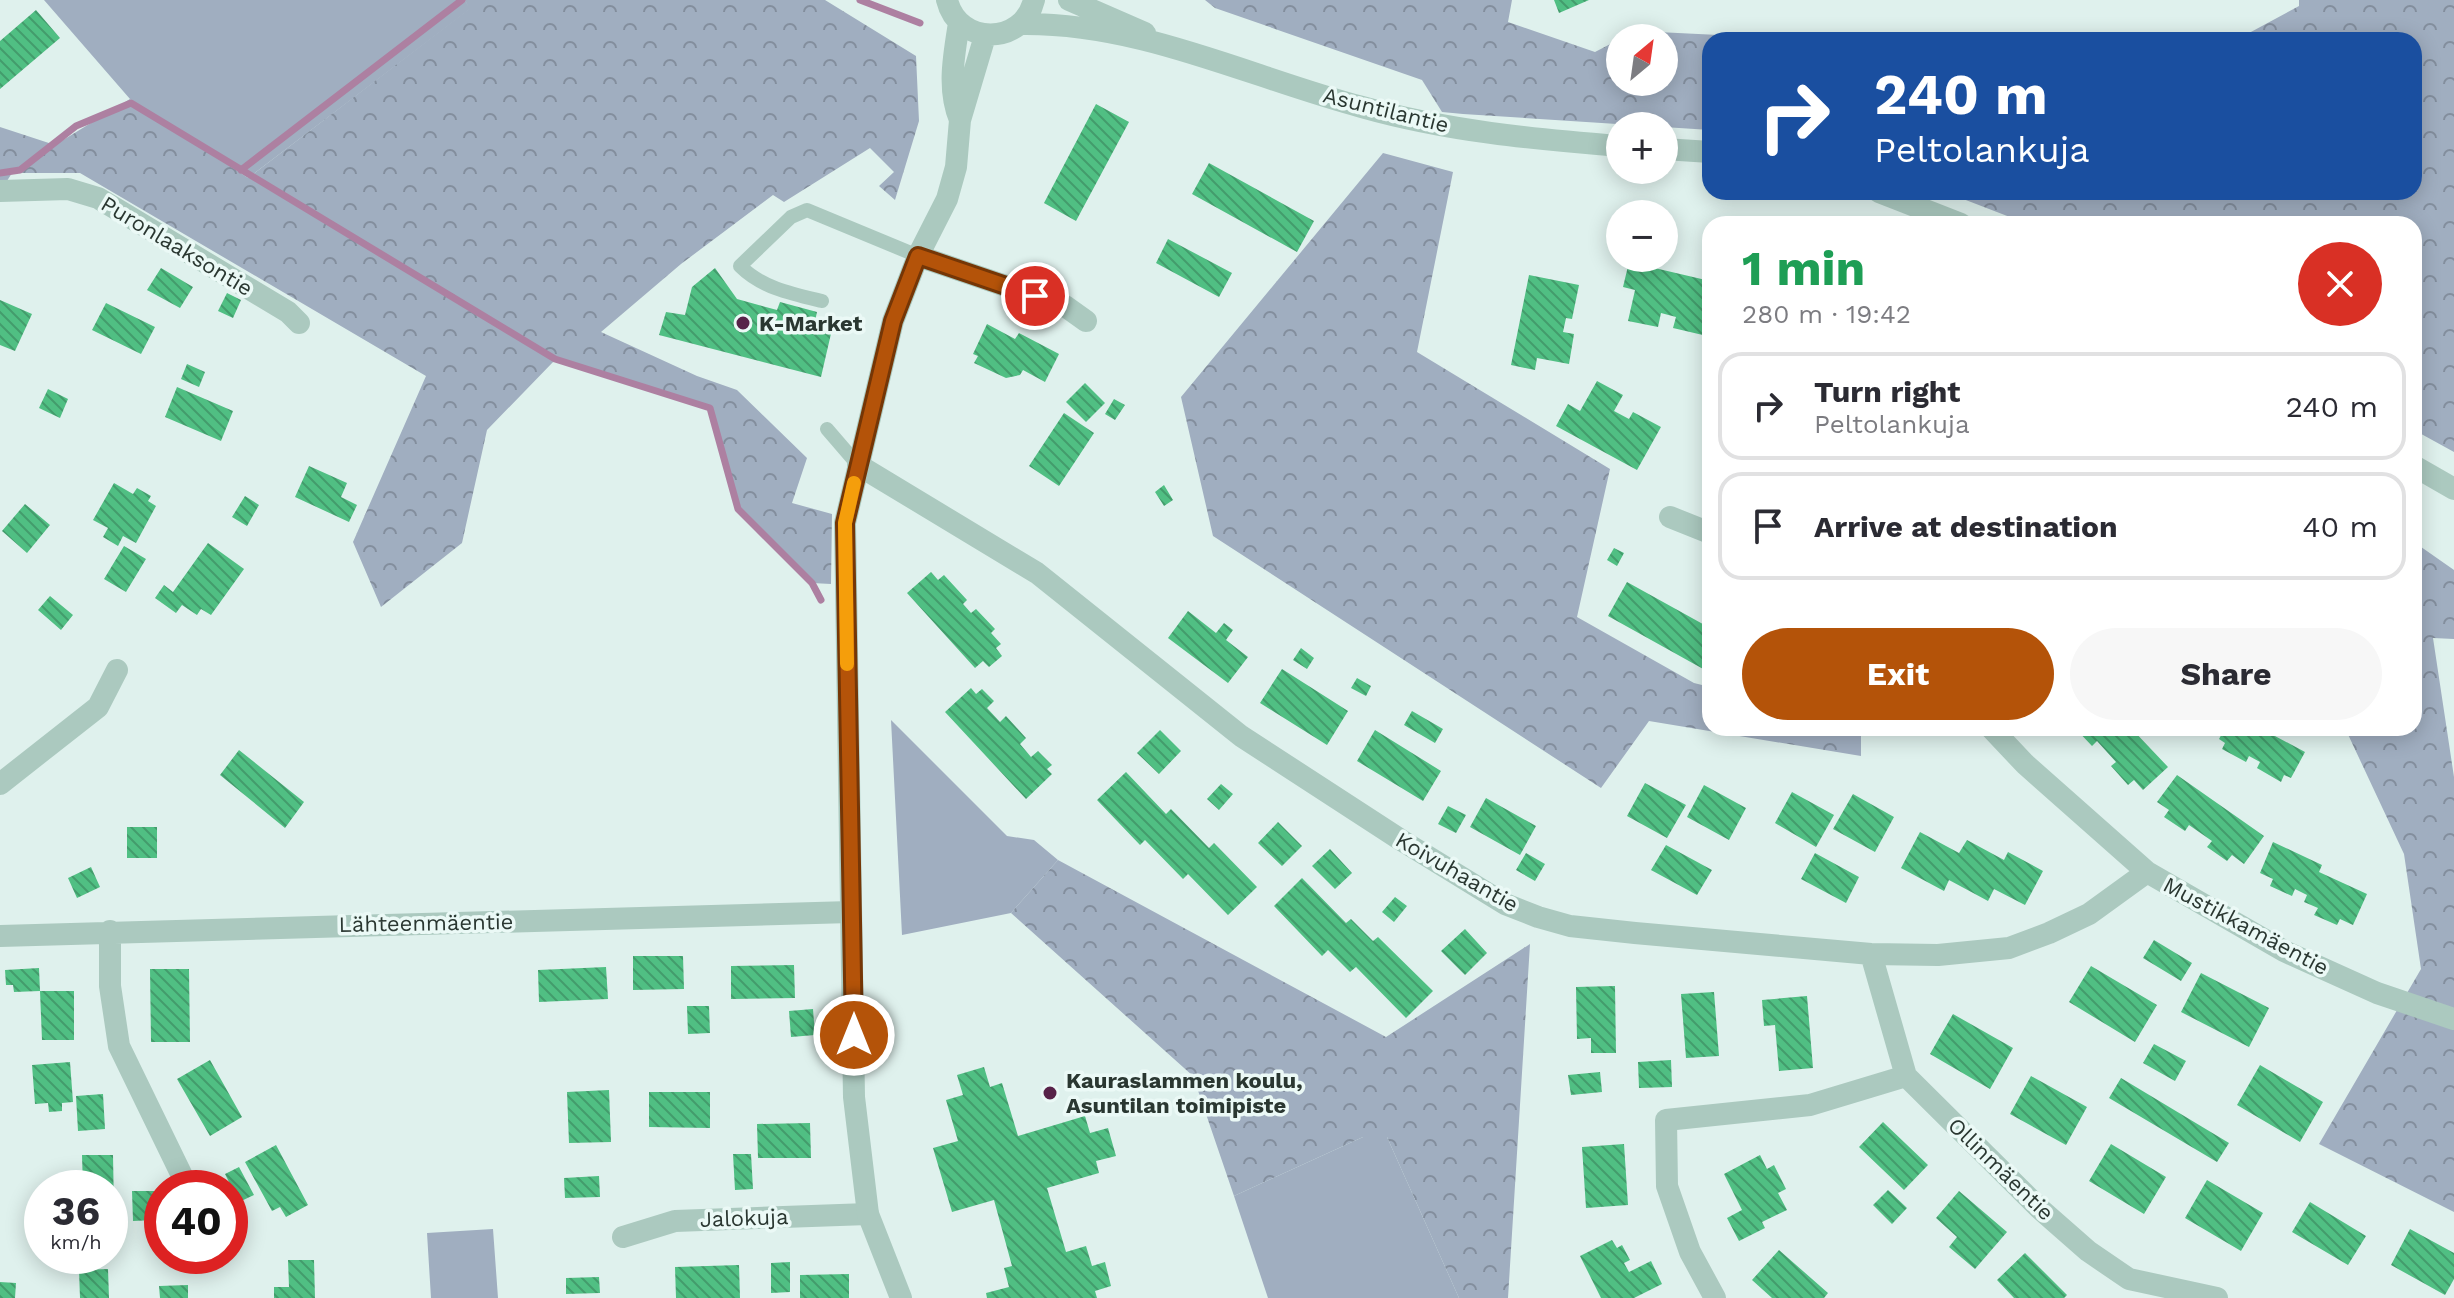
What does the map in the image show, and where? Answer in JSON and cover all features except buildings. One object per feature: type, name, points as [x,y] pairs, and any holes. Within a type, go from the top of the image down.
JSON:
[{"type":"street","points":[[947,0],[959,23],[952,83],[953,105],[960,120]]},
{"type":"street","points":[[959,23],[985,36],[998,36],[1020,24],[1034,0]]},
{"type":"street","name":"Asuntilantie","points":[[1069,0],[1108,14],[1160,42]]},
{"type":"street","name":"Asuntilantie","points":[[1020,24],[1091,30],[1160,42],[1362,107],[1429,123],[1515,137],[1606,145]]},
{"type":"street","points":[[901,1298],[868,1214],[854,1097],[845,523],[893,321],[918,256],[947,199],[956,167],[960,120],[985,36]]},
{"type":"street","points":[[1678,150],[1702,151]]},
{"type":"street","name":"Puronlaaksontie","points":[[0,191],[68,189],[98,198],[288,312],[299,323]]},
{"type":"street","points":[[1900,200],[1940,216]]},
{"type":"street","points":[[918,256],[1065,306],[1086,321]]},
{"type":"street","name":"Koivuhaantie","points":[[858,465],[1037,573],[1241,736],[1505,904],[1570,926],[1871,954],[1938,955],[2009,948],[2089,914],[2147,872]]},
{"type":"street","points":[[2422,471],[2454,489]]},
{"type":"street","points":[[1670,517],[1702,530]]},
{"type":"street","points":[[0,784],[98,707],[117,670]]},
{"type":"street","name":"Mustikkamäentie","points":[[1999,736],[2025,764],[2147,872],[2284,951],[2377,993],[2454,1019]]},
{"type":"street","name":"Lähteenmäentie","points":[[0,936],[851,912]]},
{"type":"street","points":[[110,931],[110,986],[119,1046],[179,1170]]},
{"type":"street","name":"Ollinmäentie","points":[[1871,954],[1906,1076],[2123,1288],[2217,1298]]},
{"type":"street","points":[[1715,1298],[1690,1252],[1667,1186],[1666,1120],[1810,1105],[1906,1076]]},
{"type":"street","name":"Jalokuja","points":[[623,1237],[675,1221],[868,1214]]},
{"type":"lane","points":[[822,301],[779,291],[749,276],[740,266],[791,217],[807,210],[918,256]]},
{"type":"lane","points":[[827,429],[858,465]]},
{"type":"green space","points":[[44,0],[465,0],[470,9],[248,178],[130,99]]},
{"type":"green space","points":[[465,0],[825,0],[916,56],[919,121],[895,200],[879,186],[894,172],[870,148],[784,202],[773,195],[681,264],[601,332],[697,376],[737,390],[807,458],[792,503],[832,514],[831,584],[812,583],[738,509],[710,408],[555,360],[487,430],[462,543],[381,607],[353,542],[426,376],[80,173],[12,173],[0,192],[0,127],[55,145],[130,99],[248,178],[469,9]]},
{"type":"green space","points":[[1205,0],[1512,0],[1508,22],[1595,52],[1606,46],[1606,96],[1678,96],[1678,33],[1702,34],[1702,129],[1678,128],[1678,112],[1606,112],[1606,123],[1442,112],[1422,80],[1215,8]]},
{"type":"green space","points":[[2299,0],[2454,0],[2454,452],[2422,434],[2422,216],[2007,216],[1966,200],[2422,200],[2422,32],[2251,32],[2299,6]]},
{"type":"green space","points":[[1383,153],[1453,172],[1417,352],[1610,469],[1577,617],[1702,685],[1702,730],[1649,721],[1601,788],[1213,536],[1181,397]]},
{"type":"green space","points":[[2422,548],[2454,570],[2454,639],[2433,638],[2454,777],[2454,1212],[2319,1144],[2421,969],[2404,854],[2349,736],[2422,736]]},
{"type":"green space","points":[[891,720],[1007,836],[1034,840],[1058,860],[1011,913],[902,935]]},
{"type":"green space","points":[[1740,736],[1861,736],[1861,756]]},
{"type":"green space","points":[[1058,860],[1386,1037],[1530,944],[1508,1298],[1459,1298],[1387,1137],[1363,1137],[1234,1196],[1193,1076],[1011,913]]},
{"type":"green space","points":[[1363,1137],[1387,1137],[1459,1298],[1268,1298],[1234,1196]]},
{"type":"green space","points":[[493,1229],[498,1298],[431,1298],[427,1233]]},
{"type":"waterway","points":[[241,170],[462,0]]},
{"type":"waterway","points":[[860,0],[920,23]]},
{"type":"waterway","points":[[0,173],[20,170],[76,126],[131,103],[555,359],[710,408],[738,509],[812,583],[821,600]]},
{"type":"slow traffic","points":[[847,664],[845,523],[854,483]]},
{"type":"place","name":"K-Market","points":[[743,323]]},
{"type":"place","name":"Kauraslammen koulu, Asuntilan toimipiste","points":[[1050,1093]]},
{"type":"route","points":[[854,1035],[845,523],[893,321],[918,256],[1035,296]]}]
